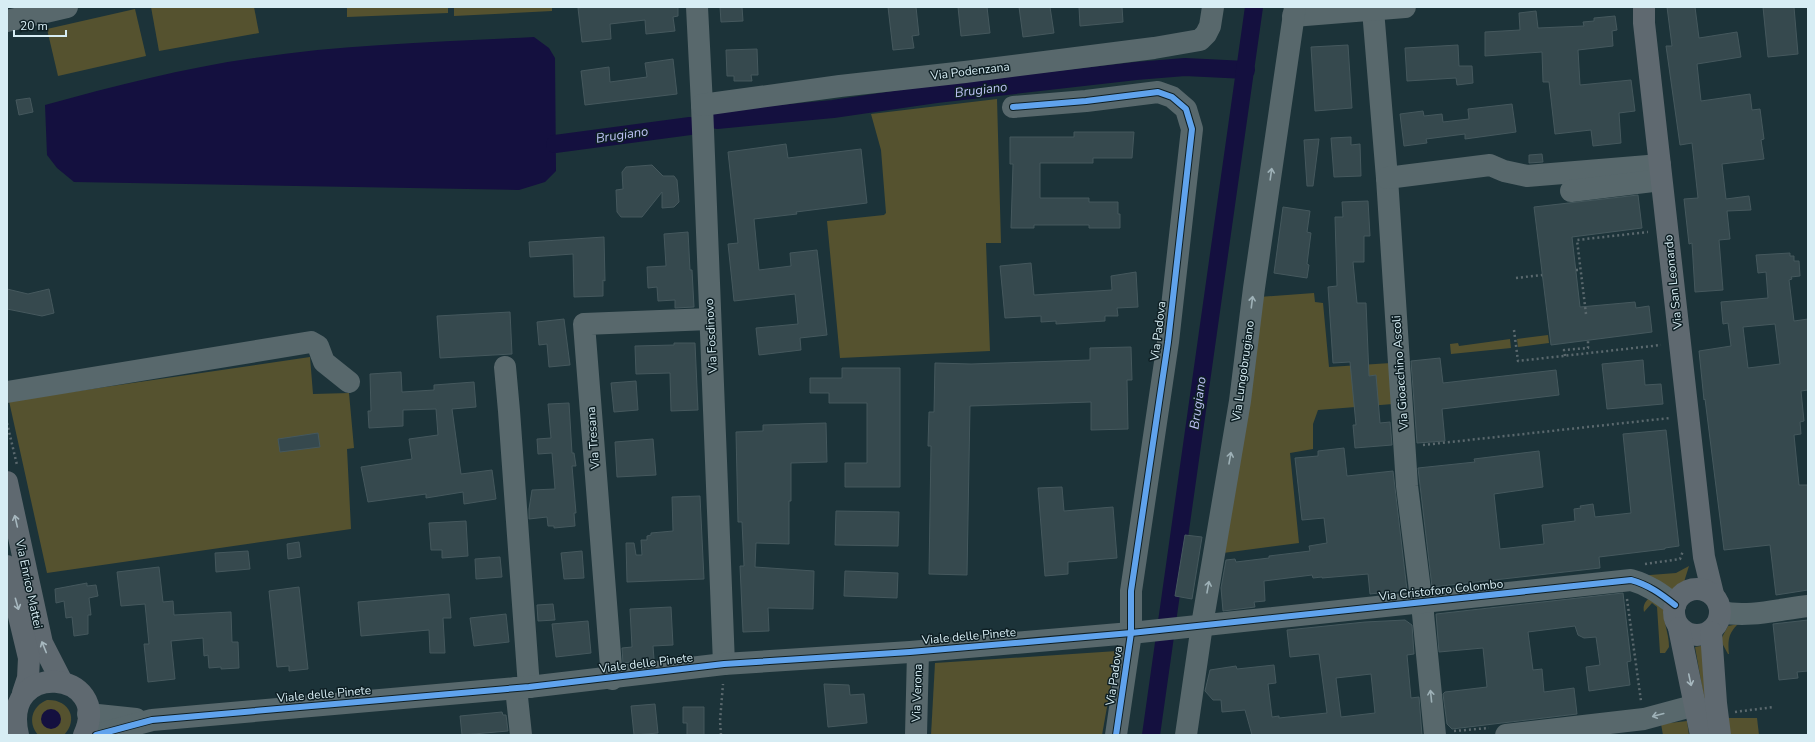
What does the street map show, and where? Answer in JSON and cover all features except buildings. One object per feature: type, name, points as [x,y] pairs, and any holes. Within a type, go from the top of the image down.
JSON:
[{"type":"main road","name":"Via San Leonardo","points":[[1644,7],[1644,23],[1704,557],[1710,598]]},
{"type":"main road","name":"Via Enrico Mattei","points":[[7,482],[42,643],[62,682]]},
{"type":"main road","name":"Via Enrico Mattei","points":[[7,566],[29,658],[28,678],[15,706]]},
{"type":"main road","points":[[1679,628],[1691,635],[1705,635],[1711,632],[1720,619],[1710,598],[1682,594],[1675,605],[1674,613],[1675,621],[1679,628],[1701,735]]},
{"type":"main road","points":[[1711,632],[1720,735]]},
{"type":"main road","points":[[18,735],[14,721],[15,706],[31,686],[51,680],[62,682],[72,687],[80,694],[86,703],[88,714],[87,727],[84,735]]},
{"type":"street","points":[[7,21],[67,7]]},
{"type":"street","name":"Via Fosdinovo","points":[[697,7],[724,664]]},
{"type":"street","name":"Via Podenzana","points":[[702,105],[840,86],[1154,48],[1200,40],[1206,34],[1210,26],[1213,7]]},
{"type":"street","points":[[1294,11],[1373,10],[1405,7]]},
{"type":"street","name":"Via Gioacchino Ascoli","points":[[1373,10],[1387,178],[1404,448],[1409,501],[1420,590],[1423,603],[1423,614],[1442,733]]},
{"type":"street","name":"Via Lungobrugiano","points":[[1186,735],[1197,625],[1240,401],[1254,288],[1294,11]]},
{"type":"street","name":"Via Padova","points":[[1013,107],[1086,101],[1158,92],[1172,97],[1186,109],[1192,129],[1168,342],[1131,591],[1134,633],[1116,735]]},
{"type":"street","points":[[1387,178],[1490,166],[1527,176],[1661,173]]},
{"type":"street","points":[[1571,191],[1661,173]]},
{"type":"street","name":"Via Tresana","points":[[612,679],[584,324],[710,319]]},
{"type":"street","points":[[7,392],[311,342],[318,346],[324,362],[349,382]]},
{"type":"street","points":[[504,367],[509,411],[522,687],[521,735]]},
{"type":"street","name":"Via Cristoforo Colombo","points":[[1197,625],[1423,603],[1631,580],[1656,590],[1675,605]]},
{"type":"street","points":[[1710,598],[1732,614],[1808,606]]},
{"type":"street","name":"Viale delle Pinete","points":[[88,714],[147,720],[612,679],[724,664],[918,652],[1134,633],[1197,625]]},
{"type":"street","name":"Via Verona","points":[[916,735],[918,652]]},
{"type":"street","points":[[1500,731],[1644,719],[1696,705]]},
{"type":"street","name":"Viale delle Pinete","points":[[96,735],[147,720]]},
{"type":"path","points":[[1586,314],[1577,240],[1652,231]]},
{"type":"path","points":[[1576,270],[1581,270]]},
{"type":"path","points":[[1516,278],[1542,275]]},
{"type":"path","points":[[1514,330],[1518,361],[1664,344]]},
{"type":"path","points":[[1565,356],[1564,350],[1588,348],[1588,340]]},
{"type":"path","points":[[1404,448],[1672,418],[1672,422]]},
{"type":"path","points":[[1641,564],[1680,559],[1684,550]]},
{"type":"path","points":[[1627,596],[1644,719]]},
{"type":"path","points":[[721,735],[720,721],[724,664]]},
{"type":"path","points":[[1442,733],[1500,731]]},
{"type":"shaded area","points":[[151,7],[254,7],[259,33],[159,51]]},
{"type":"shaded area","points":[[347,7],[448,7],[448,13],[347,17]]},
{"type":"shaded area","points":[[454,7],[552,7],[552,11],[454,16]]},
{"type":"shaded area","points":[[135,9],[146,56],[58,76],[47,29]]},
{"type":"shaded area","points":[[534,37],[549,48],[555,58],[556,171],[545,182],[519,190],[74,182],[57,168],[47,155],[45,105],[123,84],[227,62],[289,53],[394,44]]},
{"type":"shaded area","points":[[997,99],[1001,243],[986,243],[990,351],[840,358],[827,221],[884,215],[886,213],[881,150],[871,114]]},
{"type":"shaded area","points":[[1314,293],[1315,302],[1323,303],[1329,367],[1391,363],[1393,404],[1318,410],[1313,424],[1313,449],[1290,453],[1299,543],[1223,553],[1259,297]]},
{"type":"shaded area","points":[[1548,335],[1549,343],[1518,347],[1517,339]]},
{"type":"shaded area","points":[[1510,339],[1511,348],[1451,354],[1450,344],[1458,343],[1459,346]]},
{"type":"shaded area","points":[[310,357],[313,394],[349,393],[354,448],[347,449],[351,529],[47,573],[9,401]]},
{"type":"shaded area","points":[[1689,566],[1684,582],[1670,594],[1637,576],[1676,573]]},
{"type":"shaded area","points":[[1649,598],[1664,606],[1664,616],[1669,647],[1665,653],[1660,653],[1657,607],[1652,603],[1644,612],[1644,605]]},
{"type":"shaded area","points":[[1738,624],[1732,631],[1729,638],[1728,654],[1722,642],[1722,637],[1728,626]]},
{"type":"shaded area","points":[[1706,645],[1706,709],[1695,647]]},
{"type":"shaded area","points":[[1117,651],[1102,735],[931,735],[935,663]]},
{"type":"shaded area","points":[[47,700],[61,703],[66,706],[69,711],[71,723],[64,735],[38,735],[35,730],[32,720],[35,710]]},
{"type":"shaded area","points":[[51,709],[58,712],[61,719],[58,726],[51,729],[44,726],[41,719],[44,712]]},
{"type":"shaded area","points":[[1724,718],[1757,718],[1759,735],[1726,735]]},
{"type":"shaded area","points":[[1687,721],[1689,735],[1663,735],[1661,724]]},
{"type":"waterway","name":"Brugiano","points":[[1151,735],[1254,7]]},
{"type":"waterway","name":"Brugiano","points":[[717,120],[833,109],[936,94],[1136,71],[1185,67],[1246,70]]},
{"type":"waterway","name":"Brugiano","points":[[555,144],[690,126]]},
{"type":"cycle path","points":[[1013,107],[1086,101],[1158,92],[1172,97],[1186,109],[1192,129],[1168,342],[1131,591],[1131,633],[1116,735]]},
{"type":"cycle path","points":[[96,735],[152,720],[529,687],[724,664],[910,652],[1131,633],[1631,580],[1644,584],[1675,605]]}]
